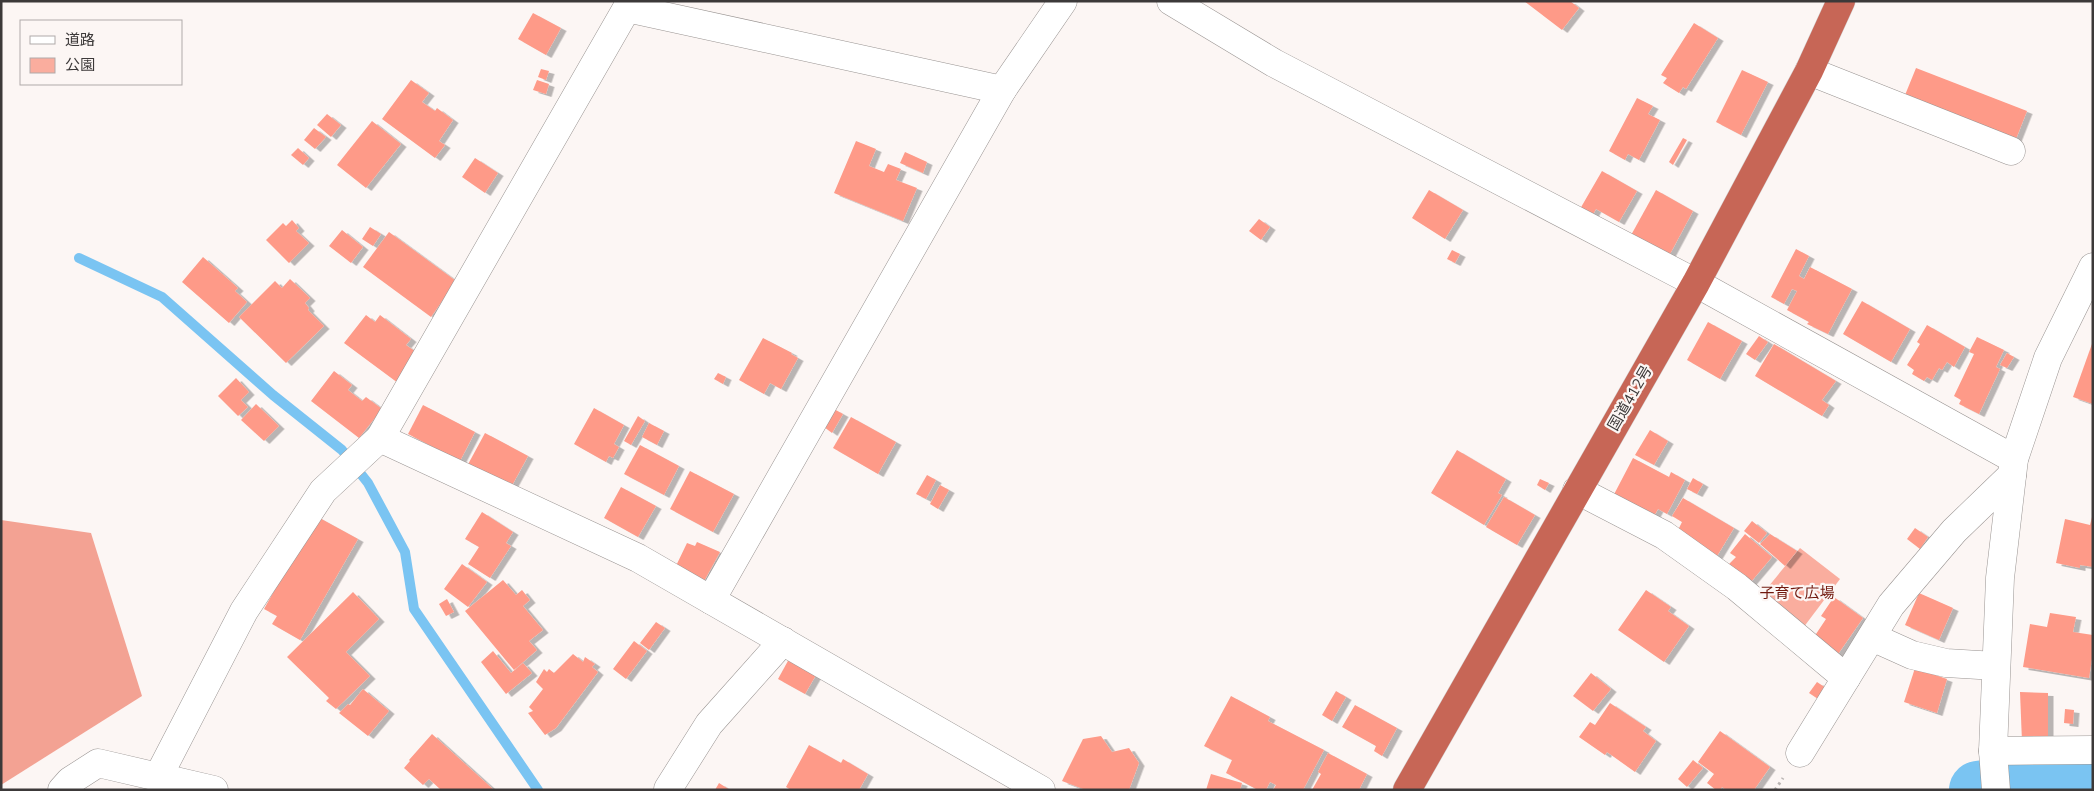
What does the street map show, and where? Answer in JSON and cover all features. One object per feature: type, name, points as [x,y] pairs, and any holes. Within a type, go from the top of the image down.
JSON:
[{"type":"highway","name":"国道412号","points":[[1407,790],[1696,283],[1809,71],[1841,1]]},
{"type":"street","points":[[711,600],[1002,90],[1063,1]]},
{"type":"street","points":[[1171,1],[1274,63],[1696,283],[2013,467]]},
{"type":"street","points":[[158,777],[244,611],[323,491],[380,438],[629,5],[1002,90]]},
{"type":"street","points":[[1809,71],[2011,151]]},
{"type":"street","points":[[1996,790],[1993,751],[2000,578],[2013,467],[2048,358],[2093,267]]},
{"type":"street","points":[[380,438],[638,558],[1041,790]]},
{"type":"street","points":[[1800,753],[1891,605],[1954,531],[2013,467]]},
{"type":"street","points":[[1577,490],[1664,535],[1737,587],[1846,678]]},
{"type":"street","points":[[1872,637],[1912,655],[1946,663],[1996,666]]},
{"type":"street","points":[[668,789],[709,724],[783,641]]},
{"type":"street","points":[[1993,751],[2093,750]]},
{"type":"street","points":[[62,790],[70,781],[98,763],[214,790]]},
{"type":"green space","name":"子育て広場","points":[[1800,548],[1840,579],[1800,632],[1759,598]]},
{"type":"shaded area","points":[[1,520],[91,533],[142,696],[1,785]]},
{"type":"building","points":[[1524,1],[1570,1],[1579,8],[1562,30]]},
{"type":"building","points":[[533,13],[561,28],[546,55],[518,39]]},
{"type":"building","points":[[1694,23],[1718,38],[1686,89],[1683,87],[1679,93],[1663,83],[1667,78],[1661,75]]},
{"type":"building","points":[[1916,68],[2027,111],[2014,144],[1903,100]]},
{"type":"building","points":[[541,69],[549,71],[546,80],[538,77]]},
{"type":"building","points":[[1742,70],[1768,82],[1741,135],[1716,122]]},
{"type":"building","points":[[411,80],[429,93],[422,102],[435,111],[437,108],[453,120],[439,141],[445,145],[435,158],[382,119]]},
{"type":"building","points":[[537,80],[549,84],[546,94],[533,90]]},
{"type":"building","points":[[1637,98],[1653,106],[1648,114],[1660,120],[1639,160],[1628,154],[1625,160],[1609,151]]},
{"type":"building","points":[[327,114],[341,125],[331,137],[317,125]]},
{"type":"building","points":[[372,121],[401,144],[366,188],[337,165]]},
{"type":"building","points":[[314,128],[326,137],[315,149],[304,140]]},
{"type":"building","points":[[1683,138],[1687,140],[1673,165],[1669,162]]},
{"type":"building","points":[[856,141],[876,149],[869,166],[884,172],[888,164],[901,169],[896,180],[917,188],[903,221],[834,193]]},
{"type":"building","points":[[298,148],[309,158],[303,165],[291,155]]},
{"type":"building","points":[[905,152],[927,162],[923,173],[900,163]]},
{"type":"building","points":[[475,158],[498,173],[485,193],[462,177]]},
{"type":"building","points":[[1602,171],[1637,191],[1619,222],[1596,209],[1592,216],[1580,209]]},
{"type":"building","points":[[1429,190],[1463,210],[1445,239],[1412,218]]},
{"type":"building","points":[[1656,190],[1693,211],[1670,254],[1630,237]]},
{"type":"building","points":[[1259,219],[1270,227],[1261,240],[1249,231]]},
{"type":"building","points":[[292,220],[299,228],[296,231],[309,243],[289,263],[266,240],[283,223],[286,226]]},
{"type":"building","points":[[370,227],[381,234],[373,246],[362,239]]},
{"type":"building","points":[[342,230],[363,247],[351,263],[329,246]]},
{"type":"building","points":[[389,232],[456,281],[431,317],[363,267]]},
{"type":"building","points":[[1796,249],[1809,256],[1799,276],[1804,279],[1810,267],[1852,289],[1828,334],[1807,324],[1809,322],[1787,310],[1797,291],[1792,289],[1784,304],[1771,297]]},
{"type":"building","points":[[1452,250],[1460,254],[1455,263],[1447,259]]},
{"type":"building","points":[[203,257],[238,288],[235,291],[247,302],[229,323],[182,282]]},
{"type":"building","points":[[290,279],[310,298],[305,303],[309,308],[308,310],[324,326],[286,363],[239,317],[275,281],[282,288]]},
{"type":"building","points":[[1862,301],[1910,329],[1891,362],[1843,334]]},
{"type":"building","points":[[366,315],[375,322],[380,315],[411,339],[406,345],[419,354],[398,383],[344,343]]},
{"type":"building","points":[[1708,322],[1742,341],[1720,379],[1687,360]]},
{"type":"building","points":[[1927,325],[1965,347],[1954,367],[1947,362],[1942,370],[1939,368],[1932,380],[1927,377],[1924,381],[1912,374],[1914,370],[1907,365],[1920,344],[1917,342]]},
{"type":"building","points":[[1759,336],[1768,342],[1755,360],[1746,354]]},
{"type":"building","points":[[1977,337],[2004,350],[1996,367],[2000,369],[1979,414],[1959,404],[1961,400],[1954,396],[1974,354],[1969,352]]},
{"type":"building","points":[[763,338],[798,358],[781,389],[770,383],[764,394],[739,380]]},
{"type":"building","points":[[2093,341],[2093,404],[2073,397]]},
{"type":"building","points":[[1774,344],[1836,381],[1822,400],[1829,405],[1822,416],[1755,376]]},
{"type":"building","points":[[2007,353],[2014,357],[2007,368],[2000,365]]},
{"type":"building","points":[[334,371],[352,385],[348,390],[362,401],[366,397],[382,409],[359,438],[311,401]]},
{"type":"building","points":[[718,373],[726,377],[723,384],[714,379]]},
{"type":"building","points":[[236,378],[249,392],[241,400],[248,407],[238,416],[218,396]]},
{"type":"building","points":[[256,404],[279,426],[264,441],[241,420]]},
{"type":"building","points":[[423,405],[475,432],[460,461],[408,434]]},
{"type":"building","points":[[594,408],[624,425],[614,444],[619,447],[613,458],[609,456],[606,462],[574,444]]},
{"type":"building","points":[[834,409],[843,414],[832,433],[824,427]]},
{"type":"building","points":[[638,416],[645,421],[631,445],[624,441]]},
{"type":"building","points":[[851,417],[896,442],[878,474],[833,448]]},
{"type":"building","points":[[649,423],[664,431],[657,445],[642,437]]},
{"type":"building","points":[[1650,430],[1668,441],[1654,465],[1635,455]]},
{"type":"building","points":[[485,433],[528,456],[509,491],[466,468]]},
{"type":"building","points":[[640,445],[679,466],[664,495],[624,474]]},
{"type":"building","points":[[1457,450],[1506,479],[1498,493],[1502,495],[1484,525],[1431,493]]},
{"type":"building","points":[[1633,458],[1669,477],[1671,472],[1685,480],[1667,514],[1658,509],[1653,518],[1610,502]]},
{"type":"building","points":[[690,471],[734,494],[713,532],[670,509]]},
{"type":"building","points":[[927,475],[936,480],[926,499],[916,494]]},
{"type":"building","points":[[1693,478],[1703,484],[1697,494],[1687,489]]},
{"type":"building","points":[[1540,479],[1549,483],[1545,490],[1537,485]]},
{"type":"building","points":[[940,485],[949,490],[938,509],[930,504]]},
{"type":"building","points":[[621,487],[656,506],[638,537],[604,518]]},
{"type":"building","points":[[1504,497],[1535,515],[1517,545],[1486,527]]},
{"type":"building","points":[[1683,498],[1734,528],[1714,561],[1677,532],[1682,522],[1672,516]]},
{"type":"building","points":[[482,512],[513,532],[506,543],[511,546],[490,578],[468,564],[479,547],[465,539]]},
{"type":"building","points":[[316,516],[358,539],[300,640],[272,624],[277,616],[264,609]]},
{"type":"building","points":[[2092,517],[2093,567],[2080,565],[2080,568],[2056,563],[2065,519],[2090,525]]},
{"type":"building","points":[[1752,521],[1767,533],[1759,543],[1744,531]]},
{"type":"building","points":[[1915,528],[1928,537],[1920,549],[1907,539]]},
{"type":"building","points":[[1745,534],[1772,557],[1750,583],[1729,564],[1736,557],[1730,553]]},
{"type":"building","points":[[1770,534],[1797,551],[1785,566],[1760,544]]},
{"type":"building","points":[[697,542],[720,552],[703,583],[674,570],[687,543],[695,546]]},
{"type":"building","points":[[462,564],[487,582],[468,607],[444,589]]},
{"type":"building","points":[[503,580],[516,595],[522,590],[530,600],[523,606],[543,630],[529,641],[537,650],[514,670],[465,611]]},
{"type":"building","points":[[1646,590],[1671,607],[1668,611],[1689,626],[1664,662],[1618,630]]},
{"type":"building","points":[[353,592],[379,619],[346,652],[370,676],[336,709],[326,701],[329,698],[287,657]]},
{"type":"building","points":[[1919,593],[1953,608],[1939,640],[1905,625]]},
{"type":"building","points":[[1834,597],[1863,618],[1836,657],[1812,640],[1826,619],[1821,616]]},
{"type":"building","points":[[447,599],[454,612],[446,616],[439,604]]},
{"type":"building","points":[[2050,613],[2076,617],[2073,632],[2093,635],[2093,652],[2089,678],[2023,667],[2030,624],[2047,627]]},
{"type":"building","points":[[656,622],[665,628],[649,650],[640,643]]},
{"type":"building","points":[[634,641],[647,651],[626,679],[613,669]]},
{"type":"building","points":[[493,651],[511,673],[523,663],[532,673],[506,694],[481,662]]},
{"type":"building","points":[[573,654],[583,662],[585,657],[595,664],[592,667],[598,672],[556,728],[545,735],[528,713],[533,711],[529,707],[543,689],[536,682],[544,669],[547,672],[549,669],[554,673]]},
{"type":"building","points":[[789,659],[816,675],[805,694],[778,679]]},
{"type":"building","points":[[1915,668],[1947,679],[1937,713],[1904,702]]},
{"type":"building","points":[[1591,673],[1611,689],[1593,711],[1573,696]]},
{"type":"building","points":[[1817,682],[1826,688],[1818,699],[1809,693]]},
{"type":"building","points":[[363,689],[389,711],[368,736],[339,713],[348,704],[350,705]]},
{"type":"building","points":[[1336,691],[1346,697],[1332,721],[1322,715]]},
{"type":"building","points":[[2020,692],[2048,693],[2048,742],[2022,742]]},
{"type":"building","points":[[1231,696],[1270,717],[1268,721],[1324,750],[1303,790],[1273,790],[1276,785],[1270,782],[1266,790],[1258,790],[1226,773],[1232,760],[1204,746]]},
{"type":"building","points":[[1610,703],[1646,727],[1643,731],[1656,741],[1635,772],[1607,752],[1605,755],[1579,737],[1590,722],[1595,725]]},
{"type":"building","points":[[1355,705],[1397,728],[1382,756],[1374,751],[1376,746],[1342,727]]},
{"type":"building","points":[[2065,709],[2074,710],[2073,724],[2064,723]]},
{"type":"building","points":[[1720,731],[1770,767],[1754,790],[1726,790],[1722,787],[1720,790],[1716,790],[1707,783],[1714,774],[1698,762]]},
{"type":"building","points":[[432,734],[494,790],[441,790],[429,779],[423,785],[404,768]]},
{"type":"building","points":[[1101,736],[1112,752],[1129,748],[1139,763],[1129,790],[1086,790],[1062,781],[1083,739]]},
{"type":"building","points":[[809,745],[841,763],[843,759],[868,774],[859,790],[791,790],[786,787]]},
{"type":"building","points":[[1328,753],[1367,774],[1359,790],[1312,790],[1321,774],[1318,772]]},
{"type":"building","points":[[1693,760],[1703,768],[1687,787],[1678,779]]},
{"type":"building","points":[[1211,774],[1242,783],[1240,790],[1206,790]]},
{"type":"building","points":[[719,783],[730,790],[715,790]]},
{"type":"waterway","points":[[79,258],[162,297],[273,395],[342,450],[368,483],[405,552],[414,609],[538,790]]},
{"type":"waterway","points":[[1978,790],[2046,780],[2093,781]]}]
